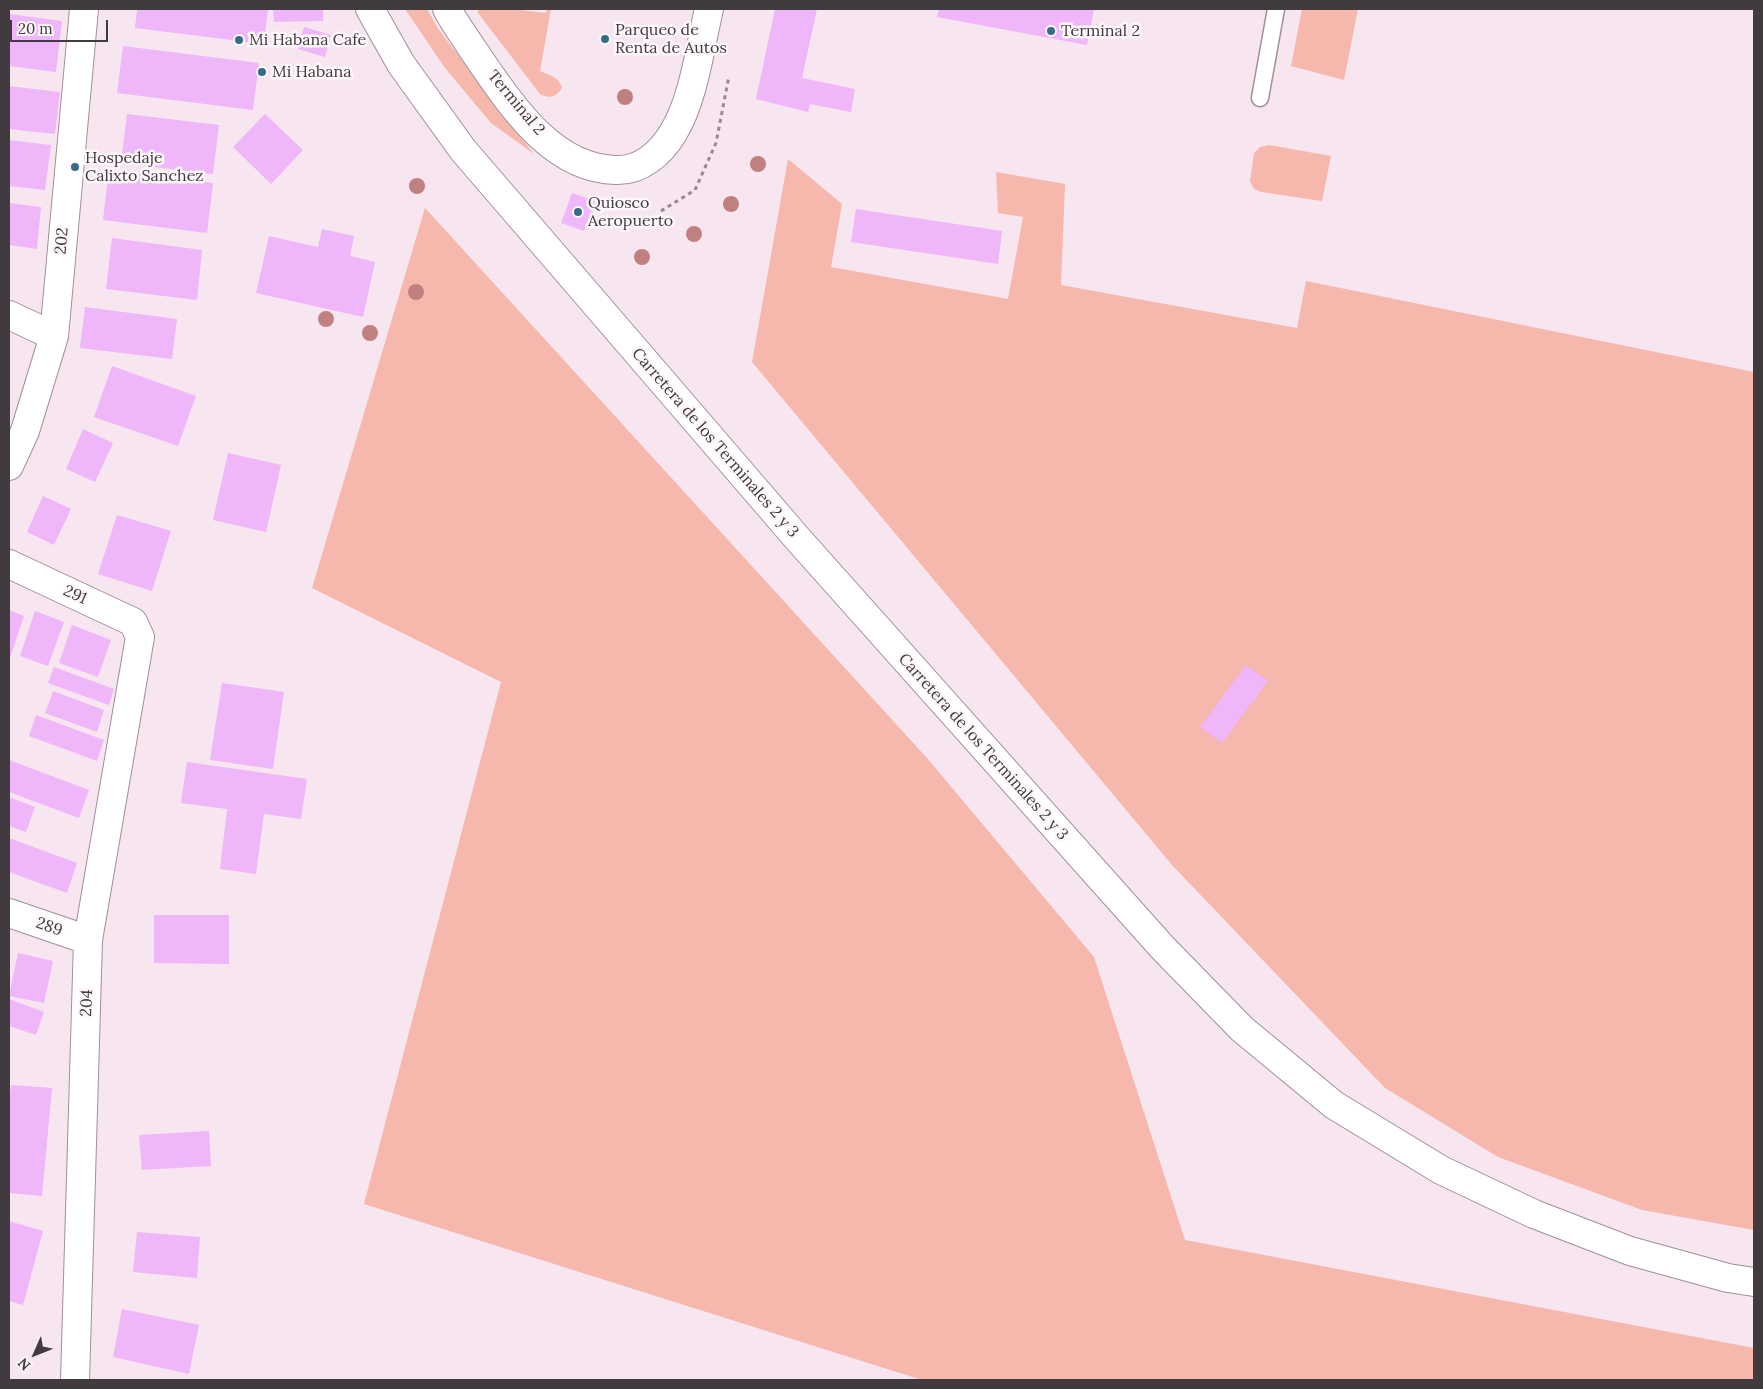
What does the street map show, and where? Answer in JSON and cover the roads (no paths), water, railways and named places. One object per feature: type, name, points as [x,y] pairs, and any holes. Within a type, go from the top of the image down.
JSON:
[{"type":"street","name":"202","points":[[9,466],[25,431],[54,336],[84,9]]},
{"type":"street","name":"Carretera de los Terminales 2 y 3","points":[[370,9],[401,64],[469,158],[797,538],[1162,947],[1242,1029],[1334,1105],[1442,1170],[1534,1214],[1630,1251],[1728,1278],[1754,1282]]},
{"type":"street","name":"Terminal 2","points":[[447,9],[495,81],[532,127],[562,153],[585,164],[606,170],[633,168],[654,156],[674,131],[686,105],[708,9]]},
{"type":"street","points":[[9,315],[54,336]]},
{"type":"street","name":"291","points":[[9,564],[133,622],[137,630]]},
{"type":"street","name":"204","points":[[76,1380],[88,940],[140,637],[137,630]]},
{"type":"street","name":"289","points":[[9,913],[88,940]]},
{"type":"lane","points":[[1260,98],[1276,9]]},
{"type":"place","name":"Terminal 2","points":[[1051,31]]},
{"type":"place","name":"Parqueo de Renta de Autos","points":[[605,39]]},
{"type":"place","name":"Mi Habana Cafe","points":[[239,40]]},
{"type":"place","name":"Mi Habana","points":[[262,72]]},
{"type":"place","name":"Hospedaje Calixto Sanchez","points":[[75,167]]},
{"type":"place","name":"Quiosco Aeropuerto","points":[[578,212]]}]
